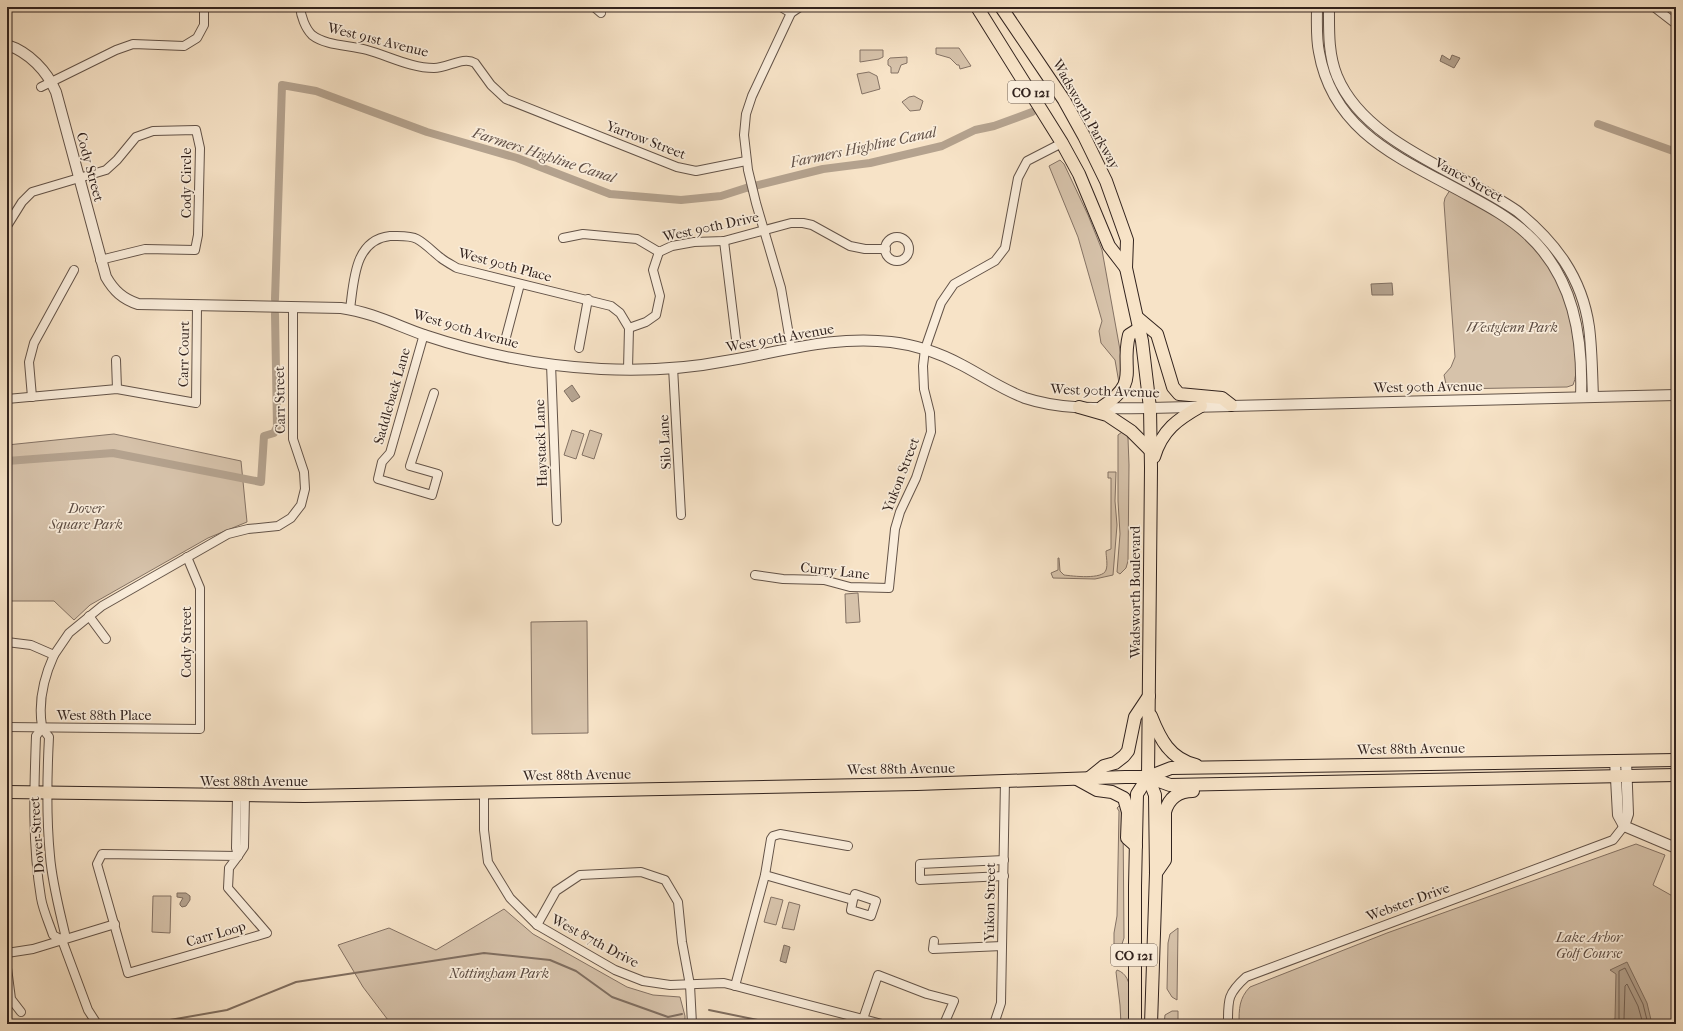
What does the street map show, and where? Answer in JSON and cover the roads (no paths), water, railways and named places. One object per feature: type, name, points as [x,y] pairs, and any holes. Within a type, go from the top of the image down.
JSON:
[{"type":"main road","name":"Wadsworth Parkway","points":[[1001,7],[1064,100],[1106,181],[1127,240],[1126,268],[1146,361],[1150,408]]},
{"type":"main road","points":[[1005,7],[1012,22]]},
{"type":"main road","name":"Wadsworth Parkway","points":[[977,9],[1062,143],[1079,174],[1109,246],[1126,268]]},
{"type":"main road","points":[[1102,407],[1113,400],[1126,383],[1129,335],[1139,323],[1157,334],[1173,387],[1179,394],[1222,398],[1231,405]]},
{"type":"main road","points":[[1151,468],[1157,446],[1169,428],[1182,417],[1201,406]]},
{"type":"main road","points":[[1079,407],[1107,415],[1131,431],[1151,451]]},
{"type":"main road","name":"Wadsworth Boulevard","points":[[1150,408],[1151,468],[1148,777],[1155,795],[1156,873],[1152,1024]]},
{"type":"main road","points":[[1136,846],[1127,838],[1128,812],[1124,798],[1112,792],[1097,790],[1083,779],[1104,766],[1115,763],[1128,751],[1135,717],[1149,696]]},
{"type":"main road","points":[[1149,712],[1158,733],[1174,755],[1187,763],[1205,767]]},
{"type":"main road","name":"West 88th Avenue","points":[[7,792],[304,796],[917,784],[1005,780],[1148,777],[1171,768],[1205,767],[1676,760]]},
{"type":"main road","name":"West 88th Avenue","points":[[1148,777],[1170,785],[1676,775]]},
{"type":"main road","name":"CO 121","points":[[1134,1024],[1137,794],[1148,777]]},
{"type":"main road","points":[[1156,873],[1165,860],[1166,806],[1175,795],[1185,791],[1203,790],[1214,784]]},
{"type":"street","points":[[41,88],[116,50],[133,44],[184,46],[197,38],[204,25],[204,7]]},
{"type":"street","name":"West 91st Avenue","points":[[300,7],[304,22],[311,34],[324,40],[366,49],[422,67],[443,67],[464,61],[475,63],[498,93],[513,102],[540,113]]},
{"type":"street","points":[[594,7],[601,12]]},
{"type":"street","points":[[781,7],[791,13]]},
{"type":"street","points":[[792,347],[781,288],[765,230],[753,194],[746,161],[744,136],[749,104],[791,13],[800,7]]},
{"type":"street","name":"Vance Street","points":[[1317,7],[1317,39],[1322,64],[1333,94],[1352,122],[1373,141],[1510,220],[1527,234],[1547,256],[1565,287],[1574,316],[1581,350],[1581,397]]},
{"type":"street","name":"Vance Street","points":[[1329,7],[1330,38],[1333,63],[1343,88],[1357,109],[1384,134],[1518,210],[1550,241],[1562,257],[1572,274],[1584,304],[1590,339],[1593,397]]},
{"type":"street","points":[[1654,7],[1676,24]]},
{"type":"street","points":[[7,45],[24,53],[38,64],[52,82]]},
{"type":"street","name":"Cody Street","points":[[52,82],[56,92],[100,260]]},
{"type":"street","name":"Yarrow Street","points":[[540,113],[686,170],[705,170],[746,161]]},
{"type":"street","name":"Cody Circle","points":[[79,178],[106,170],[117,160],[136,137],[153,131],[196,130],[200,148],[198,235],[195,250],[145,249],[100,260]]},
{"type":"street","name":"Yukon Street","points":[[889,588],[895,529],[900,512],[916,478],[931,432],[930,413],[924,389],[923,366],[925,349],[941,303],[954,284],[995,261],[1005,248],[1018,178],[1027,161],[1062,143]]},
{"type":"street","points":[[7,226],[22,202],[32,192],[79,178]]},
{"type":"street","name":"West 90th Drive","points":[[564,238],[583,234],[637,239],[659,252],[672,246],[694,242],[724,241],[791,223],[803,223],[812,225],[850,246],[865,249],[886,249]]},
{"type":"street","name":"West 90th Place","points":[[350,309],[357,263],[368,246],[374,241],[384,237],[408,236],[416,238],[442,259],[457,268],[588,299],[611,306],[620,312],[629,328]]},
{"type":"street","points":[[724,241],[736,339]]},
{"type":"street","points":[[628,369],[629,328],[646,322],[656,315],[660,296],[652,270],[659,252]]},
{"type":"street","name":"West 90th Avenue","points":[[100,260],[111,287],[128,301],[138,304],[149,306],[350,309],[372,314],[424,334],[478,350],[550,364],[628,369],[673,367],[725,362],[792,347],[832,342],[872,341],[905,344],[925,349],[960,364],[1008,391],[1048,404],[1079,407],[1150,408],[1676,395]]},
{"type":"street","points":[[32,397],[29,362],[34,343],[74,270]]},
{"type":"street","points":[[506,337],[520,284]]},
{"type":"street","points":[[579,348],[588,299]]},
{"type":"street","name":"Carr Court","points":[[117,389],[196,403],[198,306]]},
{"type":"street","name":"Carr Street","points":[[89,616],[102,606],[228,534],[248,529],[278,526],[291,518],[301,505],[305,489],[304,472],[293,438],[293,307]]},
{"type":"street","name":"Saddleback Lane","points":[[424,334],[390,453],[382,462],[378,479],[432,495],[438,474],[410,466],[434,393]]},
{"type":"street","points":[[7,400],[117,389],[116,360]]},
{"type":"street","name":"Haystack Lane","points":[[550,364],[557,521]]},
{"type":"street","name":"Silo Lane","points":[[673,367],[681,515]]},
{"type":"street","name":"Cody Street","points":[[187,558],[200,588],[200,729]]},
{"type":"street","name":"Curry Lane","points":[[755,575],[783,579],[824,580],[850,587],[889,588]]},
{"type":"street","points":[[89,616],[106,639]]},
{"type":"street","name":"Dover Street","points":[[89,616],[69,633],[54,655],[44,680],[42,728],[36,736],[34,792],[36,854],[41,899],[53,935],[60,940],[88,1010],[97,1024]]},
{"type":"street","points":[[7,642],[31,645],[54,655]]},
{"type":"street","name":"West 88th Place","points":[[7,727],[200,729]]},
{"type":"street","name":"Dover Street","points":[[42,728],[49,737],[47,792],[50,857],[65,934],[60,940]]},
{"type":"street","points":[[1621,760],[1618,815],[1624,826],[1676,848]]},
{"type":"street","name":"Yukon Street","points":[[994,1024],[1001,1003],[1005,780]]},
{"type":"street","name":"West 87th Drive","points":[[484,792],[484,830],[488,862],[510,898],[537,925],[615,970],[643,981],[670,985],[724,983],[882,1024]]},
{"type":"street","name":"Carr Loop","points":[[238,856],[102,854],[97,864],[128,973],[267,933],[228,888],[228,868],[238,856],[244,847],[241,796]]},
{"type":"street","name":"Webster Drive","points":[[1228,1024],[1229,1000],[1232,992],[1246,977],[1614,840],[1624,826]]},
{"type":"street","points":[[735,986],[765,875],[771,839],[777,835],[848,846]]},
{"type":"street","points":[[1004,860],[920,864],[920,880],[1004,876]]},
{"type":"street","points":[[537,925],[556,891],[580,875],[641,872],[665,880],[678,902],[682,942],[690,985],[692,1024]]},
{"type":"street","points":[[765,875],[853,900]]},
{"type":"street","points":[[7,953],[33,949],[115,924]]},
{"type":"street","points":[[934,941],[933,949],[1002,946]]},
{"type":"street","points":[[7,968],[11,999],[22,1012]]},
{"type":"street","points":[[863,1019],[878,975],[920,992],[954,1001],[944,1024]]},
{"type":"water","points":[[1442,55],[1450,60],[1452,55],[1460,58],[1454,68],[1440,61]]},
{"type":"water","points":[[1392,283],[1393,295],[1372,295],[1371,284]]},
{"type":"water","points":[[572,385],[580,397],[572,402],[564,391]]},
{"type":"water","points":[[177,893],[186,893],[190,896],[190,900],[186,906],[182,907],[180,905],[183,898],[177,897]]},
{"type":"water","points":[[784,945],[790,947],[786,963],[780,961]]},
{"type":"water","points":[[1627,962],[1647,1003],[1652,1024],[1593,1024],[1615,1019],[1616,974],[1610,970]]},
{"type":"waterway","name":"Farmers Highline Canal","points":[[275,299],[282,85],[316,91],[427,132],[517,158],[610,194],[681,200],[721,196],[746,188],[823,169],[870,163],[942,146],[975,130],[994,126],[1032,112]]},
{"type":"waterway","name":"Farmers Highline Canal","points":[[1598,124],[1676,152]]},
{"type":"waterway","name":"Farmers Highline Canal","points":[[7,461],[113,453],[261,482],[264,436],[274,433],[277,427],[275,314]]},
{"type":"waterway","points":[[147,1024],[227,1010],[296,982],[484,953],[550,960],[576,971],[612,997],[668,1017],[682,1014]]},
{"type":"waterway","points":[[709,1010],[777,1024]]},
{"type":"park label","name":"Westglenn Park","points":[[1512,327]]},
{"type":"park label","name":"Dover Square Park","points":[[86,516]]},
{"type":"park label","name":"Lake Arbor Golf Course","points":[[1589,946]]},
{"type":"park label","name":"Nottingham Park","points":[[499,973]]}]
